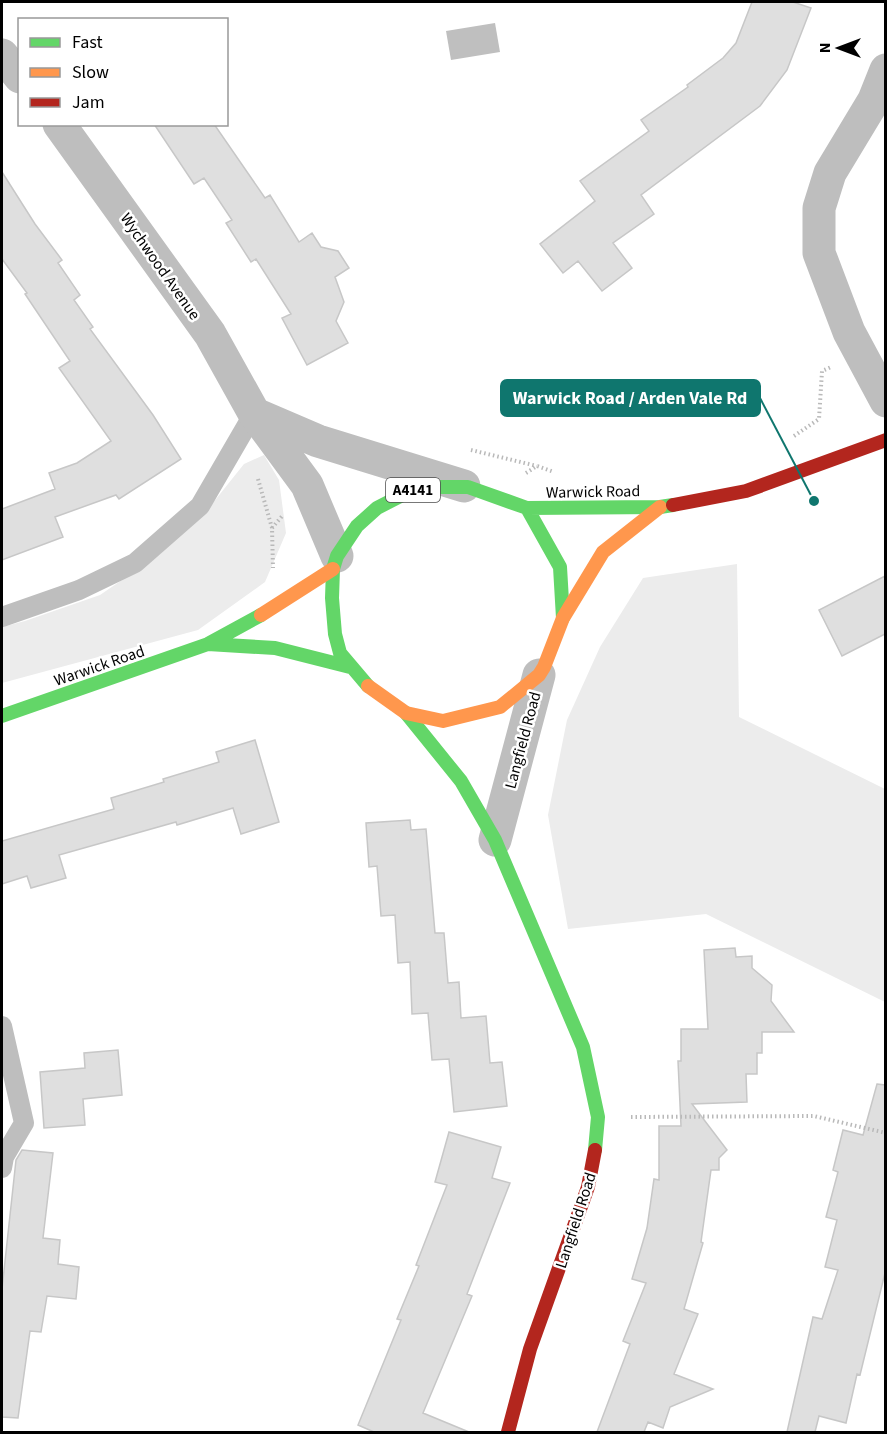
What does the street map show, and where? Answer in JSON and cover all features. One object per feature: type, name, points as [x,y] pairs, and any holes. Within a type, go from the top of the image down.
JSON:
[{"type":"main road","name":"Warwick Road","points":[[2,716],[207,644],[250,622],[335,562],[357,526],[377,508],[412,490],[437,487],[481,491],[527,508],[660,507],[746,491],[885,440]]},
{"type":"main road","name":"Warwick Road","points":[[335,562],[332,598],[335,634],[340,653],[370,689],[406,713],[443,721],[500,707],[539,675],[563,618],[603,552],[660,507]]},
{"type":"main road","name":"Warwick Road","points":[[527,508],[561,567],[563,618]]},
{"type":"main road","name":"Warwick Road","points":[[207,644],[275,648],[350,667]]},
{"type":"main road","name":"Langfield Road","points":[[406,713],[461,781],[495,840],[583,1047],[598,1117],[594,1159],[588,1187],[530,1349],[508,1432]]},
{"type":"street","points":[[2,55],[18,75]]},
{"type":"street","points":[[885,70],[874,100],[830,173],[819,208],[819,253],[849,333],[885,401]]},
{"type":"street","name":"Wychwood Avenue","points":[[60,126],[210,334],[254,413],[307,485],[335,562]]},
{"type":"street","points":[[254,413],[318,441],[481,491]]},
{"type":"street","name":"Langfield Road","points":[[495,840],[539,675]]},
{"type":"lane","points":[[2,617],[79,590],[135,563],[200,506],[254,413]]},
{"type":"lane","points":[[2,1026],[24,1123],[4,1158],[2,1168]]},
{"type":"path","points":[[793,436],[819,419],[822,371],[859,352]]},
{"type":"path","points":[[235,445],[259,480],[272,528],[274,606]]},
{"type":"path","points":[[481,491],[537,466],[557,473]]},
{"type":"path","points":[[598,1117],[814,1116],[885,1133]]},
{"type":"shaded area","points":[[495,23],[500,52],[451,60],[446,31]]},
{"type":"shaded area","points":[[264,455],[279,480],[286,533],[265,582],[198,630],[2,683],[2,627],[100,595],[160,554],[212,504],[244,464]]},
{"type":"shaded area","points":[[737,564],[739,717],[885,789],[885,1002],[706,914],[568,929],[548,815],[567,720],[600,647],[643,578]]},
{"type":"building","points":[[752,2],[793,2],[811,8],[787,70],[760,106],[641,195],[654,214],[613,243],[632,268],[602,291],[578,261],[563,273],[540,244],[595,201],[580,181],[649,131],[641,120],[688,87],[687,85],[723,58],[736,43]]},
{"type":"building","points":[[155,126],[215,126],[265,198],[270,195],[299,242],[312,233],[321,247],[338,251],[349,268],[335,277],[344,302],[336,321],[348,343],[307,365],[282,318],[291,314],[256,259],[251,262],[226,223],[232,220],[204,178],[194,184]]},
{"type":"building","points":[[2,172],[35,224],[62,260],[58,263],[80,295],[74,300],[93,327],[90,329],[153,415],[181,459],[119,499],[116,495],[55,517],[63,537],[2,560],[2,509],[55,489],[49,473],[77,463],[111,441],[59,368],[70,361],[25,294],[27,293],[2,259]]},
{"type":"building","points":[[885,576],[885,634],[842,656],[819,610]]},
{"type":"building","points":[[255,740],[279,822],[241,834],[233,808],[177,825],[176,822],[59,855],[66,878],[31,888],[27,876],[2,884],[2,841],[114,809],[111,798],[219,762],[216,752]]},
{"type":"building","points":[[410,820],[411,830],[426,829],[435,933],[444,933],[448,983],[459,982],[461,1018],[486,1016],[490,1063],[502,1062],[507,1106],[454,1112],[449,1059],[432,1060],[428,1013],[412,1014],[410,962],[398,963],[395,915],[381,916],[377,866],[369,867],[366,823]]},
{"type":"building","points":[[735,948],[736,957],[752,956],[752,968],[772,985],[771,1001],[794,1032],[762,1032],[762,1053],[757,1053],[757,1074],[746,1074],[747,1102],[692,1104],[727,1150],[719,1158],[719,1170],[711,1170],[701,1242],[703,1243],[684,1309],[698,1314],[674,1374],[713,1389],[670,1407],[663,1428],[648,1422],[644,1432],[597,1432],[630,1344],[623,1341],[646,1283],[632,1279],[647,1228],[654,1179],[659,1180],[659,1126],[681,1126],[678,1061],[681,1061],[681,1029],[708,1029],[704,950]]},
{"type":"building","points":[[118,1050],[122,1095],[83,1099],[85,1125],[44,1128],[40,1072],[85,1068],[84,1053]]},
{"type":"building","points":[[877,1084],[885,1085],[885,1273],[860,1375],[857,1374],[846,1423],[819,1416],[815,1432],[787,1432],[813,1317],[822,1319],[838,1270],[825,1267],[837,1220],[826,1217],[838,1172],[833,1170],[843,1130],[863,1135]]},
{"type":"building","points":[[449,1132],[501,1147],[492,1178],[510,1183],[467,1294],[472,1296],[423,1413],[469,1432],[374,1432],[358,1425],[401,1320],[397,1319],[419,1266],[416,1265],[447,1185],[435,1182]]},
{"type":"building","points":[[22,1150],[53,1153],[43,1238],[60,1240],[58,1264],[79,1267],[76,1299],[47,1296],[41,1332],[30,1331],[18,1418],[2,1417],[2,1289],[16,1160]]},
{"type":"traffic: fast","points":[[368,686],[340,653],[335,634],[332,598],[333,569],[337,556],[357,526],[377,508],[412,490],[437,487],[468,487],[527,508],[673,505]]},
{"type":"traffic: fast","points":[[527,508],[560,567],[563,618]]},
{"type":"traffic: fast","points":[[2,716],[208,644],[261,615]]},
{"type":"traffic: fast","points":[[208,644],[275,648],[350,667]]},
{"type":"traffic: fast","points":[[406,713],[461,781],[495,840],[583,1047],[598,1117],[595,1150]]},
{"type":"traffic: slow","points":[[368,686],[406,713],[443,721],[500,707],[539,675],[563,618],[603,552],[660,507]]},
{"type":"traffic: slow","points":[[261,615],[333,569]]},
{"type":"traffic: jam","points":[[673,505],[746,491],[886,440]]},
{"type":"traffic: jam","points":[[508,1432],[530,1349],[588,1187],[595,1150]]},
{"type":"place","name":"Warwick Road / Arden Vale Rd","points":[[814,501]]}]
